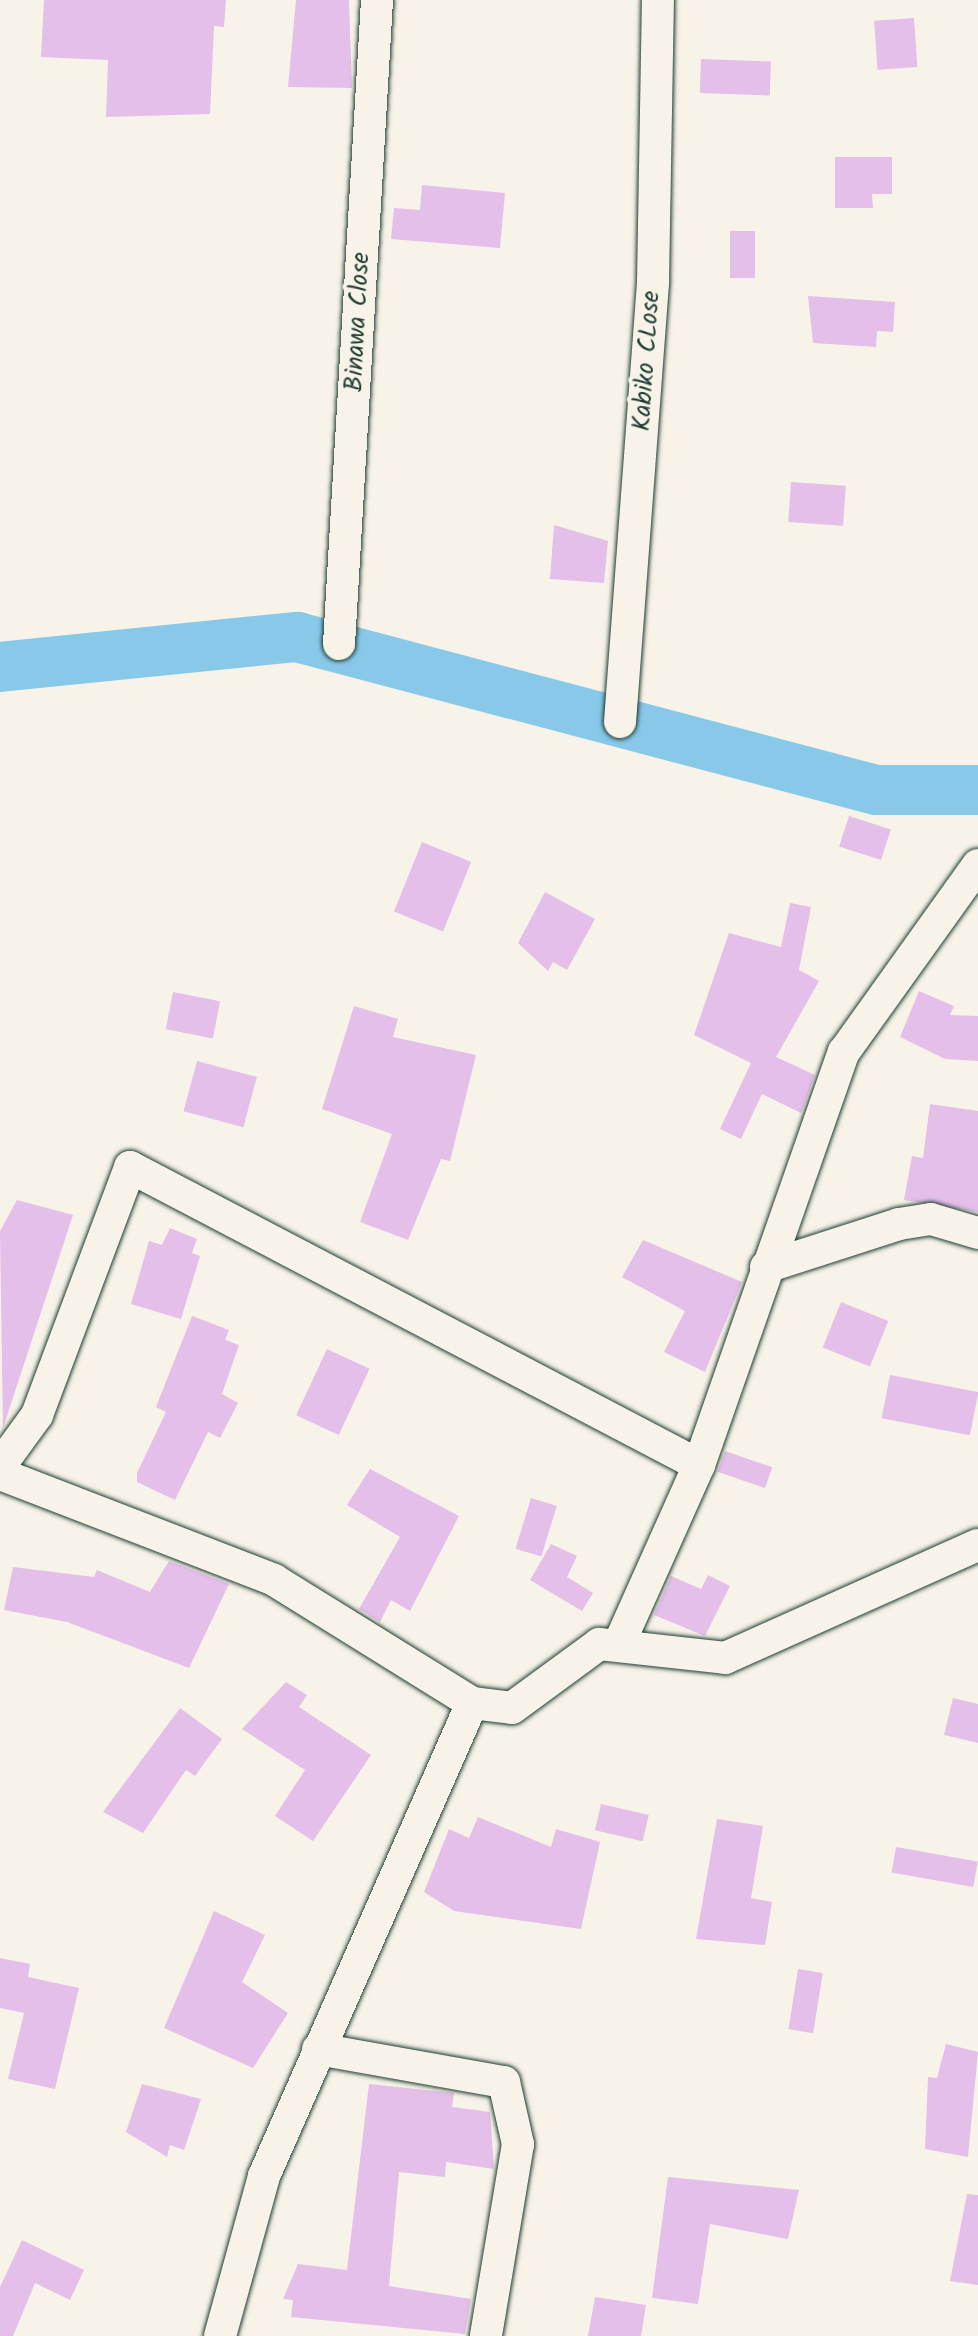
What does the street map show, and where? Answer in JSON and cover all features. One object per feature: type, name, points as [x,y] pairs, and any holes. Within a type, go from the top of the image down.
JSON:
[{"type":"street","name":"Binawa Close","points":[[339,644],[378,0]]},
{"type":"street","name":"Kabiko CLose","points":[[620,722],[653,282],[658,0]]},
{"type":"street","points":[[619,1644],[699,1465],[766,1267],[849,1042],[978,865]]},
{"type":"street","points":[[0,1466],[36,1415],[130,1167],[699,1465]]},
{"type":"street","points":[[766,1267],[900,1224],[931,1220],[978,1232]]},
{"type":"street","points":[[0,1474],[274,1580],[472,1703],[512,1708],[572,1656],[619,1644],[725,1658],[978,1545]]},
{"type":"street","points":[[220,2336],[264,2176],[472,1703]]},
{"type":"street","points":[[318,2049],[504,2082],[518,2144],[486,2336]]},
{"type":"building","points":[[44,0],[226,0],[224,27],[214,26],[210,114],[106,117],[108,60],[41,57]]},
{"type":"building","points":[[296,0],[349,0],[352,88],[288,87]]},
{"type":"building","points":[[914,18],[917,67],[878,70],[874,21]]},
{"type":"building","points":[[701,59],[771,61],[770,95],[700,93]]},
{"type":"building","points":[[835,157],[892,157],[892,194],[872,194],[873,208],[835,208]]},
{"type":"building","points":[[422,185],[505,193],[500,248],[391,239],[394,208],[420,210]]},
{"type":"building","points":[[730,231],[755,231],[755,278],[730,278]]},
{"type":"building","points":[[808,296],[895,302],[893,332],[877,331],[876,347],[813,343]]},
{"type":"building","points":[[791,482],[846,486],[843,526],[788,522]]},
{"type":"building","points":[[554,525],[608,541],[604,583],[550,579]]},
{"type":"building","points":[[849,816],[891,830],[881,860],[839,846]]},
{"type":"building","points":[[422,842],[471,862],[443,931],[394,912]]},
{"type":"building","points":[[545,892],[595,919],[567,970],[553,962],[548,971],[518,943]]},
{"type":"building","points":[[790,903],[811,907],[799,970],[819,981],[776,1057],[815,1075],[801,1113],[762,1094],[741,1139],[720,1129],[751,1063],[694,1035],[729,933],[781,947]]},
{"type":"building","points":[[919,991],[954,1006],[950,1015],[978,1016],[978,1061],[945,1059],[900,1037]]},
{"type":"building","points":[[173,992],[220,1001],[213,1038],[166,1029]]},
{"type":"building","points":[[354,1006],[398,1019],[393,1037],[476,1055],[450,1161],[441,1159],[408,1240],[360,1222],[392,1134],[322,1109]]},
{"type":"building","points":[[197,1061],[257,1077],[243,1127],[184,1111]]},
{"type":"building","points":[[930,1104],[978,1111],[978,1212],[904,1200],[912,1156],[923,1158]]},
{"type":"building","points":[[17,1200],[73,1215],[3,1428],[0,1231]]},
{"type":"building","points":[[170,1228],[197,1239],[192,1253],[200,1256],[181,1319],[131,1304],[149,1241],[162,1245]]},
{"type":"building","points":[[643,1240],[742,1282],[705,1372],[664,1352],[685,1311],[622,1277]]},
{"type":"building","points":[[841,1302],[888,1321],[870,1367],[823,1347]]},
{"type":"building","points":[[192,1316],[229,1330],[225,1340],[239,1345],[222,1394],[238,1403],[220,1438],[208,1432],[175,1500],[137,1482],[137,1473],[166,1412],[156,1407]]},
{"type":"building","points":[[327,1349],[370,1369],[339,1435],[296,1415]]},
{"type":"building","points":[[890,1375],[978,1392],[970,1435],[882,1418]]},
{"type":"building","points":[[725,1451],[772,1467],[765,1488],[718,1472]]},
{"type":"building","points":[[370,1469],[459,1516],[410,1611],[391,1600],[380,1622],[359,1609],[400,1537],[347,1505]]},
{"type":"building","points":[[531,1498],[557,1506],[541,1557],[516,1549]]},
{"type":"building","points":[[551,1544],[577,1556],[567,1577],[593,1593],[582,1611],[530,1580]]},
{"type":"building","points":[[169,1561],[229,1584],[189,1668],[67,1622],[4,1610],[13,1567],[94,1577],[97,1570],[150,1592]]},
{"type":"building","points":[[708,1575],[730,1586],[705,1636],[654,1615],[671,1576],[701,1589]]},
{"type":"building","points":[[286,1682],[307,1695],[299,1707],[371,1755],[313,1841],[275,1816],[305,1770],[242,1729]]},
{"type":"building","points":[[953,1698],[978,1704],[978,1743],[944,1735]]},
{"type":"building","points":[[180,1708],[222,1739],[195,1776],[186,1770],[143,1833],[103,1812]]},
{"type":"building","points":[[601,1804],[649,1815],[643,1841],[595,1830]]},
{"type":"building","points":[[478,1817],[551,1847],[556,1829],[600,1842],[581,1929],[454,1911],[424,1892],[449,1829],[469,1838]]},
{"type":"building","points":[[717,1819],[763,1826],[751,1898],[772,1902],[765,1945],[696,1939]]},
{"type":"building","points":[[896,1847],[978,1861],[973,1887],[891,1873]]},
{"type":"building","points":[[214,1911],[265,1935],[242,1982],[288,2013],[253,2068],[164,2028]]},
{"type":"building","points":[[0,1958],[30,1964],[28,1977],[79,1988],[55,2089],[8,2079],[24,2013],[0,2008]]},
{"type":"building","points":[[798,1969],[823,1973],[813,2033],[788,2029]]},
{"type":"building","points":[[946,2044],[978,2052],[968,2157],[925,2149],[928,2077],[937,2078]]},
{"type":"building","points":[[142,2084],[201,2099],[184,2150],[170,2145],[167,2157],[126,2132]]},
{"type":"building","points":[[369,2084],[454,2093],[452,2107],[490,2112],[494,2169],[446,2162],[445,2177],[399,2172],[389,2286],[471,2299],[465,2334],[291,2317],[293,2300],[283,2299],[298,2264],[347,2270]]},
{"type":"building","points":[[668,2177],[799,2190],[788,2239],[710,2224],[698,2304],[652,2298]]},
{"type":"building","points":[[967,2194],[978,2195],[978,2285],[950,2281]]},
{"type":"building","points":[[22,2240],[84,2270],[70,2300],[35,2283],[13,2336],[0,2336],[0,2287]]},
{"type":"building","points":[[595,2297],[646,2305],[641,2336],[588,2336]]},
{"type":"waterway","points":[[0,667],[297,637],[876,790],[978,790]]}]
